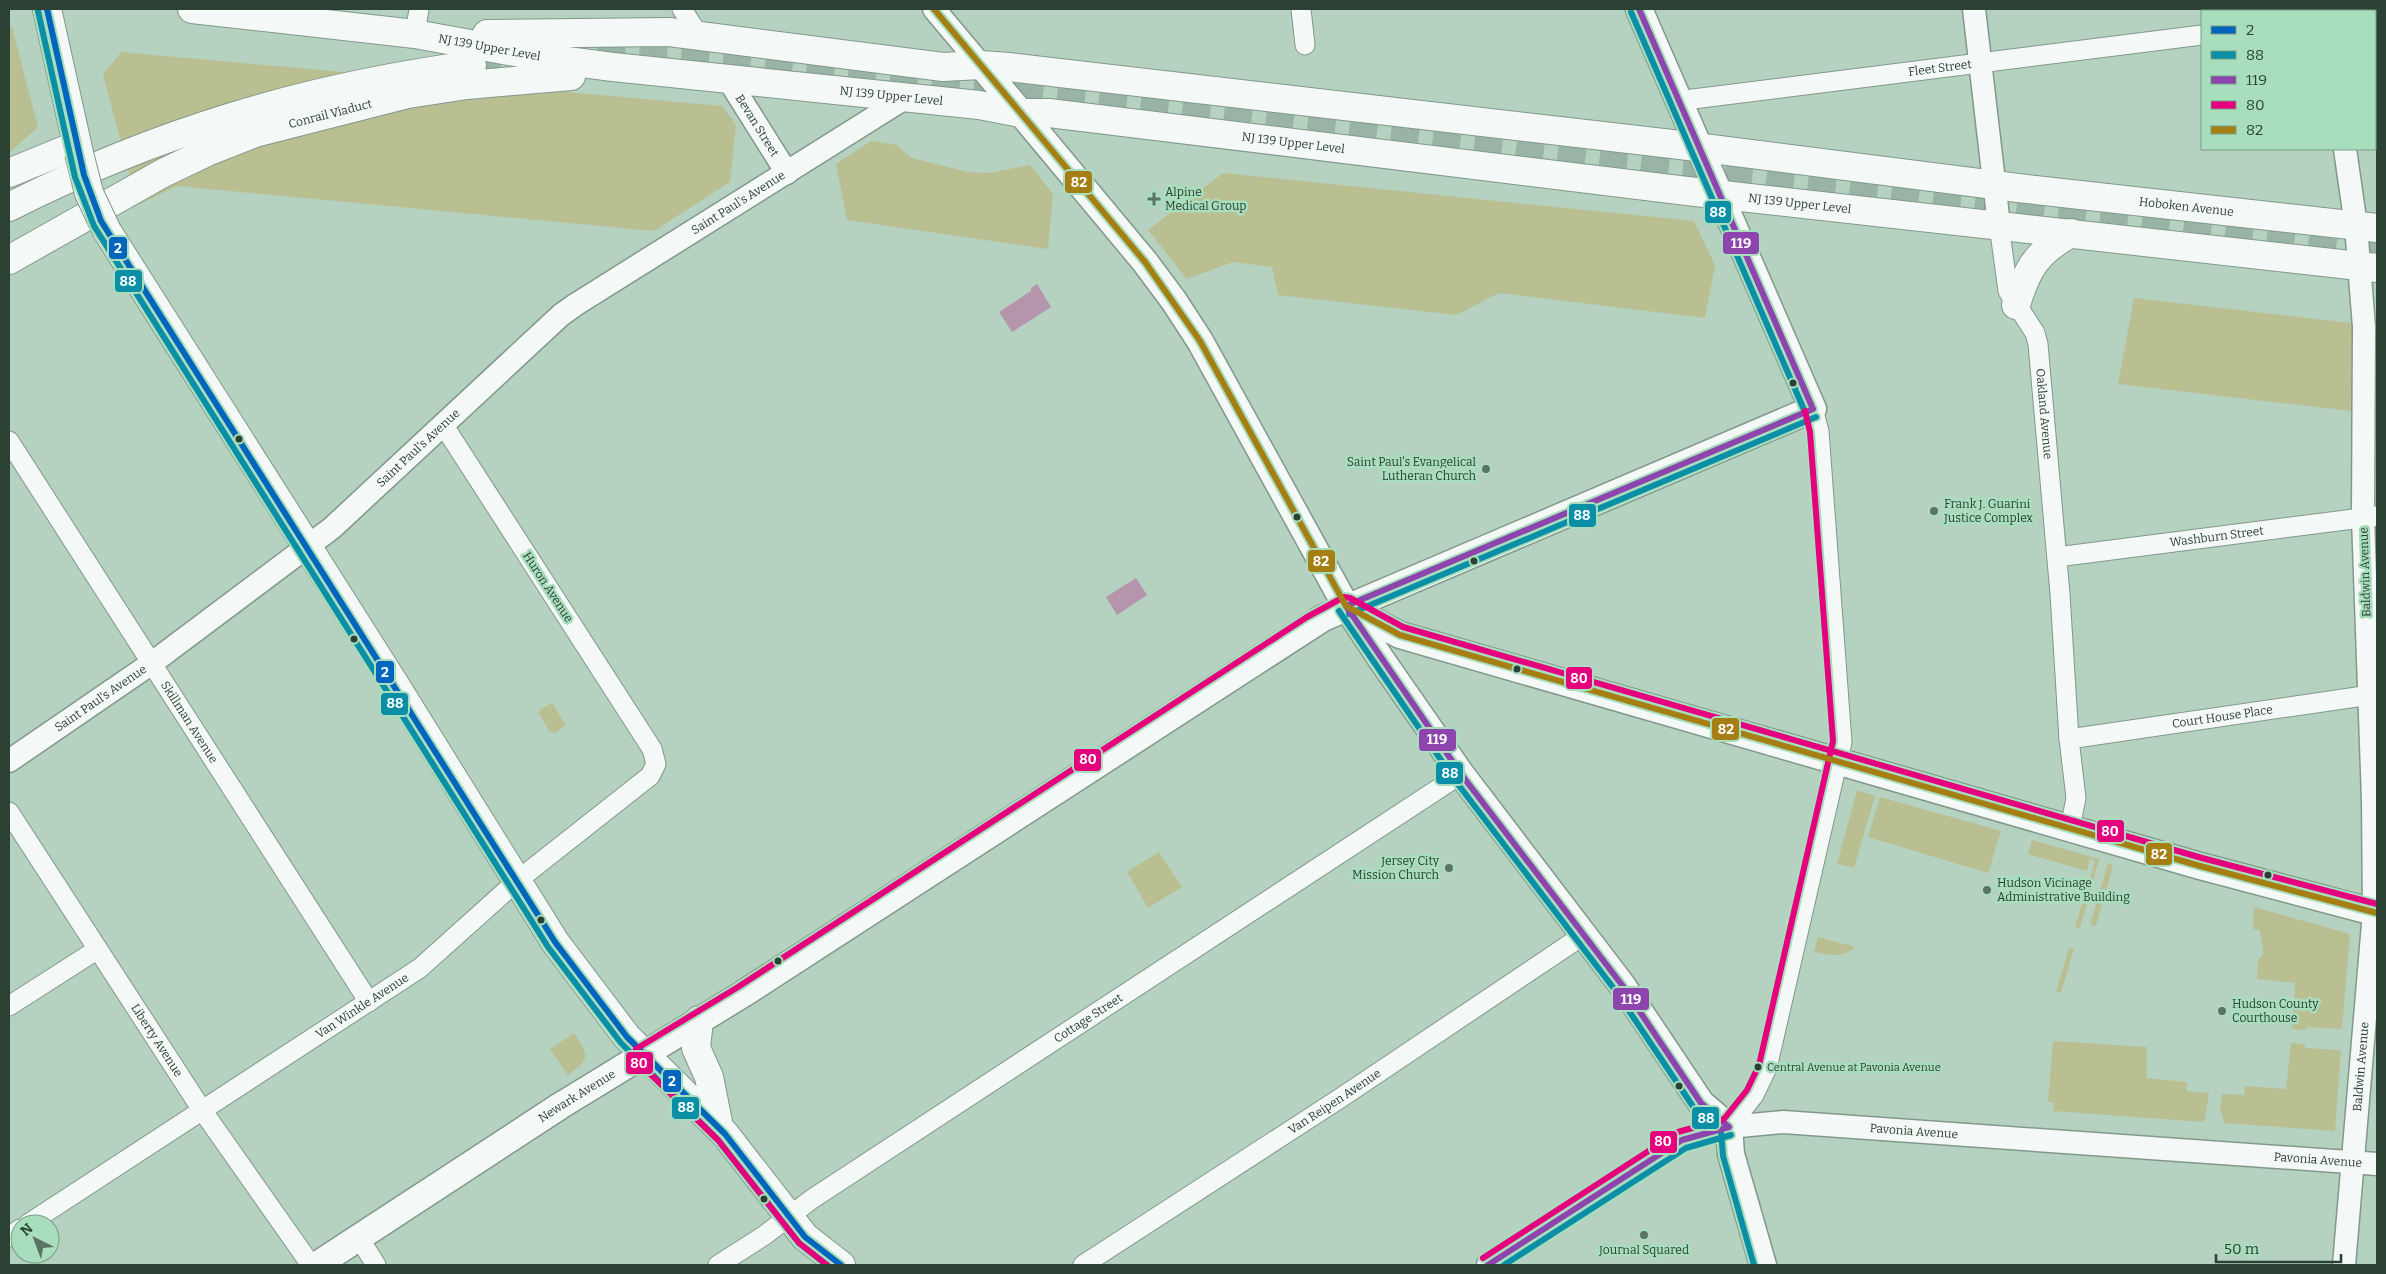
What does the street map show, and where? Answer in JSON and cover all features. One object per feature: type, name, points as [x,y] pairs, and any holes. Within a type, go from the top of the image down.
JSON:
[{"type":"main road","points":[[47,9],[89,193],[107,231],[518,880],[555,942],[627,1037],[719,1127],[805,1237],[841,1265]]},
{"type":"main road","name":"NJ 139 Upper Level","points":[[192,9],[698,34],[943,67],[981,65],[1698,147],[1995,185]]},
{"type":"main road","points":[[1346,606],[1813,409],[1717,193],[1639,9]]},
{"type":"main road","name":"NJ 139 Upper Level","points":[[417,21],[559,60],[979,105],[1021,113],[1049,113],[1717,193],[2368,267]]},
{"type":"main road","points":[[981,65],[1145,262],[1174,301],[1200,341],[1346,606],[1461,774],[1585,934],[1622,985],[1701,1103],[1729,1127],[1731,1154],[1763,1265]]},
{"type":"main road","name":"Conrail Viaduct","points":[[9,207],[82,171],[138,148],[258,107],[319,92],[404,75],[470,75]]},
{"type":"main road","points":[[470,75],[571,76]]},
{"type":"main road","name":"Conrail Viaduct","points":[[185,156],[236,131],[271,121],[350,100],[374,102],[408,94],[470,75]]},
{"type":"main road","points":[[9,173],[78,149]]},
{"type":"main road","points":[[9,237],[185,156]]},
{"type":"main road","points":[[9,260],[138,187],[185,156]]},
{"type":"main road","name":"Hoboken Avenue","points":[[1995,185],[2366,227]]},
{"type":"main road","points":[[2016,306],[2024,279],[2038,256],[2071,233]]},
{"type":"main road","points":[[1346,606],[1400,635],[2200,866],[2376,912]]},
{"type":"main road","name":"Newark Avenue","points":[[317,1265],[1312,624],[1346,606]]},
{"type":"main road","points":[[699,1020],[696,1048],[709,1077],[719,1127]]},
{"type":"street","points":[[682,9],[698,34]]},
{"type":"street","points":[[934,9],[981,65]]},
{"type":"street","points":[[1301,9],[1305,45]]},
{"type":"street","name":"Oakland Avenue","points":[[1974,9],[2006,284],[2016,306],[2035,333],[2038,344],[2057,557],[2068,739],[2076,798],[2070,828]]},
{"type":"street","name":"Fleet Street","points":[[1677,101],[2201,34]]},
{"type":"street","name":"Bevan Street","points":[[728,79],[788,173]]},
{"type":"street","name":"Saint Paul's Avenue","points":[[9,761],[152,663],[332,528],[444,426],[561,315],[654,254],[788,173],[904,98]]},
{"type":"street","name":"Baldwin Avenue","points":[[2344,1265],[2376,912],[2370,517],[2365,410],[2364,327],[2368,267],[2366,227],[2345,150]]},
{"type":"street","points":[[1729,1127],[1754,1095],[1767,1068],[1842,742],[1819,431],[1813,409]]},
{"type":"street","name":"Huron Avenue","points":[[444,426],[652,749]]},
{"type":"street","name":"Skillman Avenue","points":[[9,441],[369,1002]]},
{"type":"street","name":"Washburn Street","points":[[2057,557],[2370,517]]},
{"type":"street","name":"Court House Place","points":[[2068,739],[2373,694]]},
{"type":"street","name":"Van Winkle Avenue","points":[[43,1214],[420,968],[518,880],[650,776],[656,764],[652,749]]},
{"type":"street","name":"Cottage Street","points":[[718,1265],[819,1194],[1461,774]]},
{"type":"street","name":"Liberty Avenue","points":[[9,812],[202,1110],[311,1265]]},
{"type":"street","name":"Van Reipen Avenue","points":[[1083,1265],[1342,1097],[1585,934]]},
{"type":"street","points":[[9,1006],[98,950]]},
{"type":"street","name":"Pavonia Avenue","points":[[1488,1265],[1682,1140],[1729,1127],[1783,1122],[2377,1164]]},
{"type":"street","points":[[359,1238],[376,1265]]},
{"type":"green space","points":[[9,27],[12,27],[38,127],[9,153]]},
{"type":"green space","points":[[121,52],[722,106],[736,125],[730,182],[654,231],[177,186],[138,205],[103,75]]},
{"type":"green space","points":[[871,141],[897,145],[912,158],[968,172],[989,173],[1030,165],[1053,194],[1048,249],[847,220],[836,164]]},
{"type":"green space","points":[[1223,173],[1694,221],[1715,265],[1705,318],[1499,293],[1456,315],[1278,295],[1272,267],[1233,262],[1187,279],[1148,230]]},
{"type":"green space","points":[[2134,298],[2377,326],[2377,414],[2118,384]]},
{"type":"green space","points":[[552,703],[566,725],[555,733],[549,731],[539,713],[541,709]]},
{"type":"green space","points":[[1857,790],[1875,796],[1854,868],[1837,864]]},
{"type":"green space","points":[[1880,797],[2001,831],[1988,873],[1868,837]]},
{"type":"green space","points":[[2032,840],[2099,859],[2080,928],[2075,927],[2095,861],[2090,859],[2087,871],[2028,854]]},
{"type":"green space","points":[[1159,852],[1182,887],[1148,908],[1127,872]]},
{"type":"green space","points":[[2108,863],[2113,865],[2096,926],[2090,925]]},
{"type":"green space","points":[[2254,907],[2350,934],[2342,1029],[2307,1027],[2307,1030],[2292,1029],[2295,983],[2257,979],[2258,960],[2263,955],[2263,952],[2260,930],[2253,929]]},
{"type":"green space","points":[[1818,937],[1855,947],[1841,955],[1814,952]]},
{"type":"green space","points":[[2069,948],[2074,949],[2061,993],[2056,991]]},
{"type":"green space","points":[[574,1033],[583,1047],[585,1056],[581,1064],[568,1075],[550,1049]]},
{"type":"green space","points":[[2053,1041],[2147,1047],[2146,1078],[2187,1082],[2186,1091],[2209,1093],[2205,1119],[2203,1122],[2053,1111],[2054,1103],[2048,1102]]},
{"type":"green space","points":[[2291,1043],[2305,1044],[2305,1048],[2341,1050],[2335,1131],[2224,1123],[2222,1113],[2220,1112],[2222,1094],[2244,1095],[2245,1086],[2286,1089]]},
{"type":"shaded area","points":[[1037,284],[1051,307],[1012,332],[999,312],[1031,291],[1031,288]]},
{"type":"shaded area","points":[[1136,578],[1147,595],[1117,615],[1106,597]]},
{"type":"tunnel","points":[[472,65],[576,54],[628,52],[681,54],[2377,250]]},
{"type":"transit line","name":"2","points":[[47,9],[84,175],[101,221],[555,942],[627,1037],[725,1134],[805,1237],[841,1265]]},
{"type":"transit line","name":"82","points":[[934,9],[1145,262],[1200,341],[1346,606],[1400,635],[2200,866],[2377,913]]},
{"type":"transit line","name":"119","points":[[1639,9],[1813,409]]},
{"type":"transit line","name":"88","points":[[38,11],[75,177],[94,226],[548,947],[621,1043],[718,1140],[799,1243],[827,1265]]},
{"type":"transit line","name":"88","points":[[1631,12],[1805,412]]},
{"type":"transit line","name":"119","points":[[1346,606],[1813,409]]},
{"type":"transit line","name":"80","points":[[1483,1258],[1678,1132],[1724,1119],[1747,1090],[1759,1065],[1833,741],[1810,432],[1805,411]]},
{"type":"transit line","name":"88","points":[[1349,614],[1816,417]]},
{"type":"transit line","name":"80","points":[[827,1265],[799,1243],[718,1140],[636,1060],[634,1054],[636,1049],[738,987],[1307,617],[1344,597],[1350,598],[1403,627],[2202,858],[2377,904]]},
{"type":"transit line","name":"119","points":[[1346,606],[1461,774],[1622,985],[1701,1103],[1729,1127]]},
{"type":"transit line","name":"88","points":[[1339,611],[1454,779],[1615,990],[1694,1108],[1721,1131],[1723,1156],[1754,1265]]},
{"type":"transit line","name":"119","points":[[1488,1265],[1682,1140],[1729,1127]]},
{"type":"transit line","name":"88","points":[[1504,1265],[1686,1148],[1731,1135]]},
{"type":"place","name":"Alpine Medical Group","points":[[1154,199]]},
{"type":"place","name":"Saint Paul's Evangelical Lutheran Church","points":[[1486,469]]},
{"type":"place","name":"Frank J. Guarini Justice Complex","points":[[1934,511]]},
{"type":"place","name":"Jersey City Mission Church","points":[[1449,868]]},
{"type":"place","name":"Hudson Vicinage Administrative Building","points":[[1987,890]]},
{"type":"place","name":"Hudson County Courthouse","points":[[2222,1011]]},
{"type":"place","name":"Central Avenue at Pavonia Avenue","points":[[1758,1067]]},
{"type":"place","name":"Journal Squared","points":[[1644,1235]]}]
